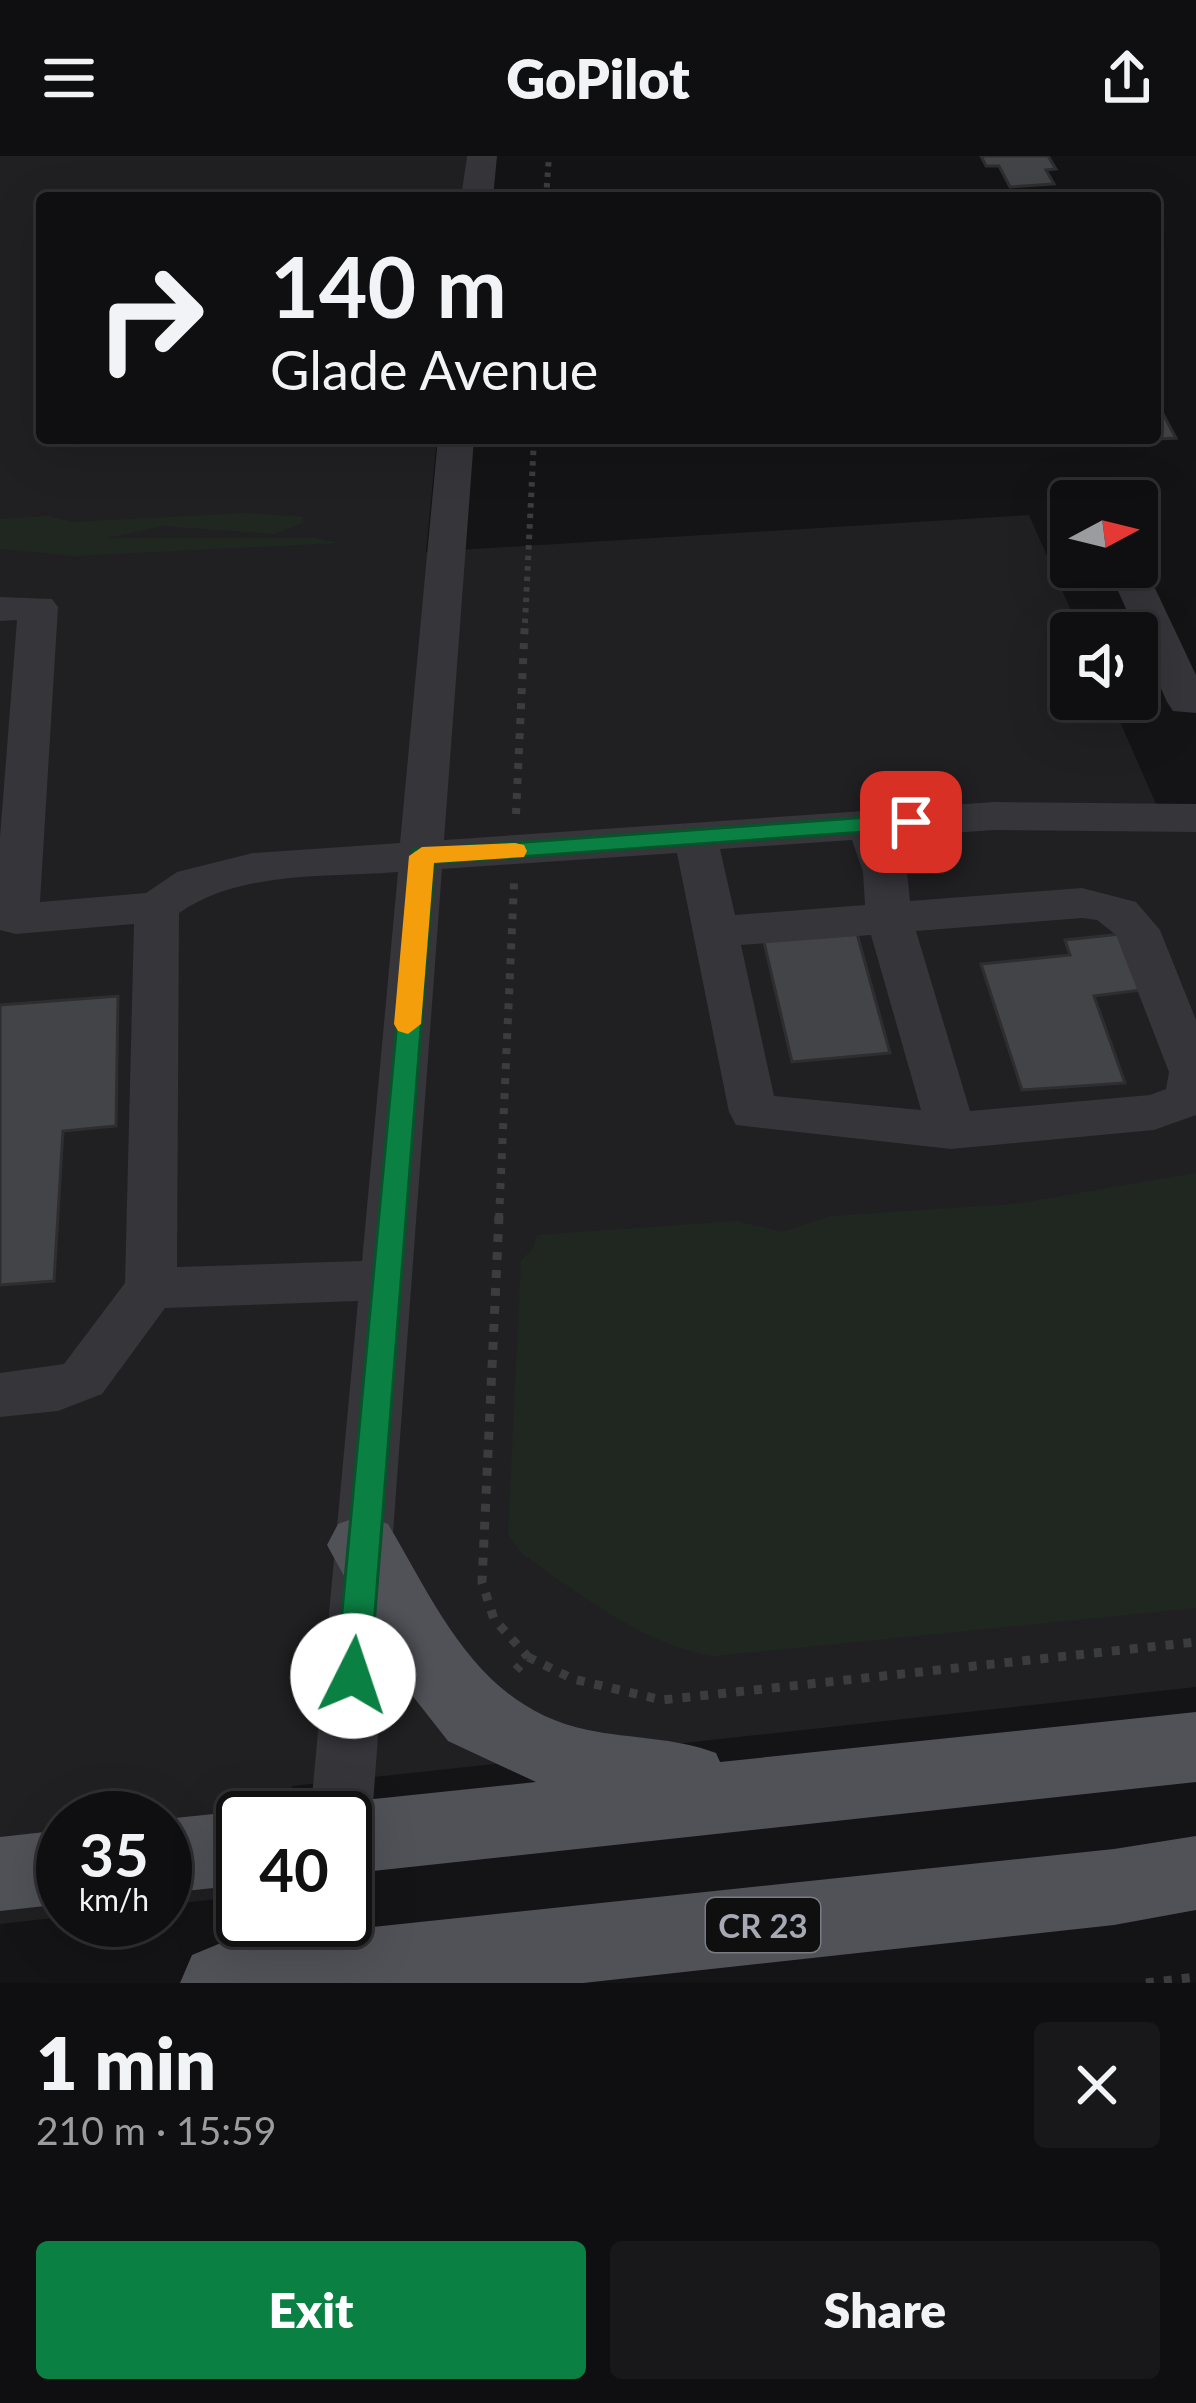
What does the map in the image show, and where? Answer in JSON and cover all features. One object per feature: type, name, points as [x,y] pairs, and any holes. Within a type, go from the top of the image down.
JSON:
[{"type":"main road","points":[[363,1545],[430,1662],[475,1717],[578,1764],[796,1791]]},
{"type":"main road","points":[[372,1835],[1196,1747]]},
{"type":"main road","points":[[0,1874],[36,1870]]},
{"type":"main road","name":"CR 23","points":[[221,1983],[330,1958],[1091,1889],[1196,1874]]},
{"type":"street","points":[[478,192],[482,156]]},
{"type":"street","points":[[343,1791],[456,444]]},
{"type":"street","points":[[1136,588],[1193,707]]},
{"type":"street","points":[[0,609],[38,607],[16,919],[158,907],[193,882],[229,871],[994,816],[1196,818]]},
{"type":"street","points":[[869,825],[885,872],[890,918],[951,1131]]},
{"type":"street","points":[[696,838],[753,1112],[951,1131],[1173,1108],[1190,1093],[1192,1072],[1137,930],[1111,907],[1082,903],[716,932]]},
{"type":"street","points":[[0,1395],[58,1389],[83,1378],[152,1288],[158,907]]},
{"type":"street","points":[[152,1288],[386,1280]]},
{"type":"path","points":[[546,192],[548,156]]},
{"type":"path","points":[[533,444],[482,1582],[494,1619],[528,1657],[573,1679],[662,1700],[1196,1642]]},
{"type":"path","points":[[475,1717],[528,1657]]},
{"type":"path","points":[[1146,1983],[1196,1977]]},
{"type":"shaded area","points":[[0,156],[467,156],[464,192],[36,192],[36,444],[436,444],[426,552],[1029,515],[1050,563],[1050,588],[1061,588],[1072,612],[1050,612],[1050,720],[1119,720],[1163,820],[1196,818],[1196,1687],[292,1786],[291,1791],[216,1791],[216,1899],[192,1902],[192,1791],[36,1791],[36,1920],[0,1924]]},
{"type":"shaded area","points":[[245,513],[303,517],[303,523],[274,534],[163,526],[106,538],[315,538],[339,543],[73,556],[0,549],[0,519],[48,516],[72,522]]},
{"type":"shaded area","points":[[1196,1173],[1196,1608],[714,1656],[662,1641],[613,1615],[521,1553],[508,1534],[521,1261],[534,1247],[537,1235],[737,1221],[782,1232],[831,1216],[1014,1204]]},
{"type":"building","points":[[981,156],[1048,156],[1056,169],[1046,170],[1054,184],[1010,187],[999,166],[986,166]]},
{"type":"building","points":[[1161,414],[1163,414],[1176,438],[1161,439]]},
{"type":"building","points":[[856,930],[890,1053],[792,1062],[763,938]]},
{"type":"building","points":[[1120,934],[1141,990],[1094,996],[1125,1083],[1022,1090],[981,964],[1070,955],[1065,940]]},
{"type":"building","points":[[118,996],[116,1126],[63,1131],[54,1281],[0,1285],[0,1005]]},
{"type":"slow traffic","points":[[408,1024],[422,856],[515,851]]},
{"type":"route","points":[[353,1676],[422,856],[911,822]]}]
